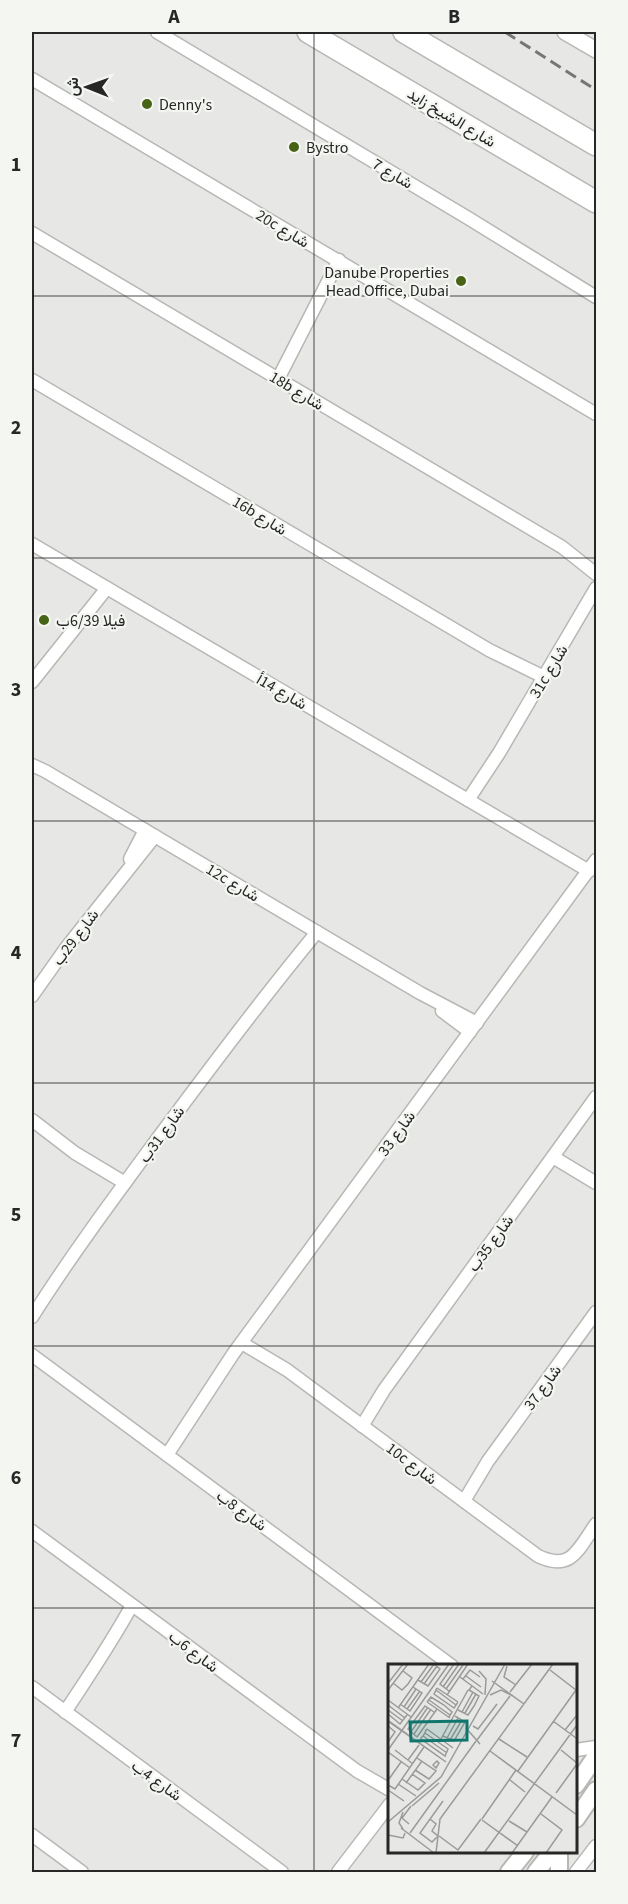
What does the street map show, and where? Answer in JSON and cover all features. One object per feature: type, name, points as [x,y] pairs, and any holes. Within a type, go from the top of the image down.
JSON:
[{"type":"highway","name":"شارع الشيخ زايد","points":[[308,32],[597,202]]},
{"type":"highway","points":[[404,32],[597,144]]},
{"type":"main road","points":[[577,1784],[597,1756]]},
{"type":"main road","points":[[577,1818],[597,1790]]},
{"type":"main road","points":[[509,1872],[523,1853]]},
{"type":"main road","points":[[536,1872],[550,1853]]},
{"type":"main road","points":[[559,1853],[560,1872]]},
{"type":"street","name":"شارع 7","points":[[157,32],[597,297]]},
{"type":"street","points":[[565,32],[597,50]]},
{"type":"street","name":"20c شارع","points":[[32,79],[597,414]]},
{"type":"street","name":"18b شارع","points":[[32,233],[562,547],[597,565]]},
{"type":"street","points":[[274,377],[343,263]]},
{"type":"street","name":"16b شارع","points":[[32,380],[542,681]]},
{"type":"street","name":"شارع 14أ","points":[[32,544],[472,802],[586,875]]},
{"type":"street","name":"18b شارع","points":[[562,547],[597,574]]},
{"type":"street","points":[[32,682],[103,585]]},
{"type":"street","name":"31c شارع","points":[[472,802],[597,588]]},
{"type":"street","name":"12c شارع","points":[[32,760],[45,771]]},
{"type":"street","name":"12c شارع","points":[[32,765],[313,929],[474,1028]]},
{"type":"street","name":"شارع 29ب","points":[[32,996],[120,879],[150,833]]},
{"type":"street","name":"شارع 33","points":[[163,1452],[597,860]]},
{"type":"street","name":"شارع 31ب","points":[[32,1317],[122,1187],[313,929]]},
{"type":"street","name":"شارع 35ب","points":[[359,1423],[597,1098]]},
{"type":"street","points":[[32,1120],[122,1187]]},
{"type":"street","points":[[556,1153],[597,1182]]},
{"type":"street","name":"شارع 31ب","points":[[32,1309],[43,1299]]},
{"type":"street","name":"شارع 37","points":[[460,1499],[597,1312]]},
{"type":"street","name":"10c شارع","points":[[245,1339],[537,1556],[557,1563],[565,1561],[574,1554],[597,1524]]},
{"type":"street","name":"شارع 8ب","points":[[32,1355],[451,1664]]},
{"type":"street","name":"شارع 6ب","points":[[32,1531],[357,1771],[388,1797]]},
{"type":"street","points":[[62,1709],[136,1608]]},
{"type":"street","name":"شارع 4ب","points":[[32,1687],[282,1872]]},
{"type":"street","points":[[577,1750],[597,1747]]},
{"type":"street","name":"شارع 6ب","points":[[357,1771],[388,1789]]},
{"type":"street","points":[[338,1872],[388,1807]]},
{"type":"street","points":[[32,1835],[82,1872]]},
{"type":"street","points":[[576,1872],[597,1846]]},
{"type":"railway","points":[[505,32],[596,90]]},
{"type":"place","name":"Denny's","points":[[147,104]]},
{"type":"place","name":"Bystro","points":[[294,147]]},
{"type":"place","name":"Danube Properties Head Office, Dubai","points":[[461,281]]},
{"type":"place","name":"فيلا 6/39ب","points":[[44,620]]}]
